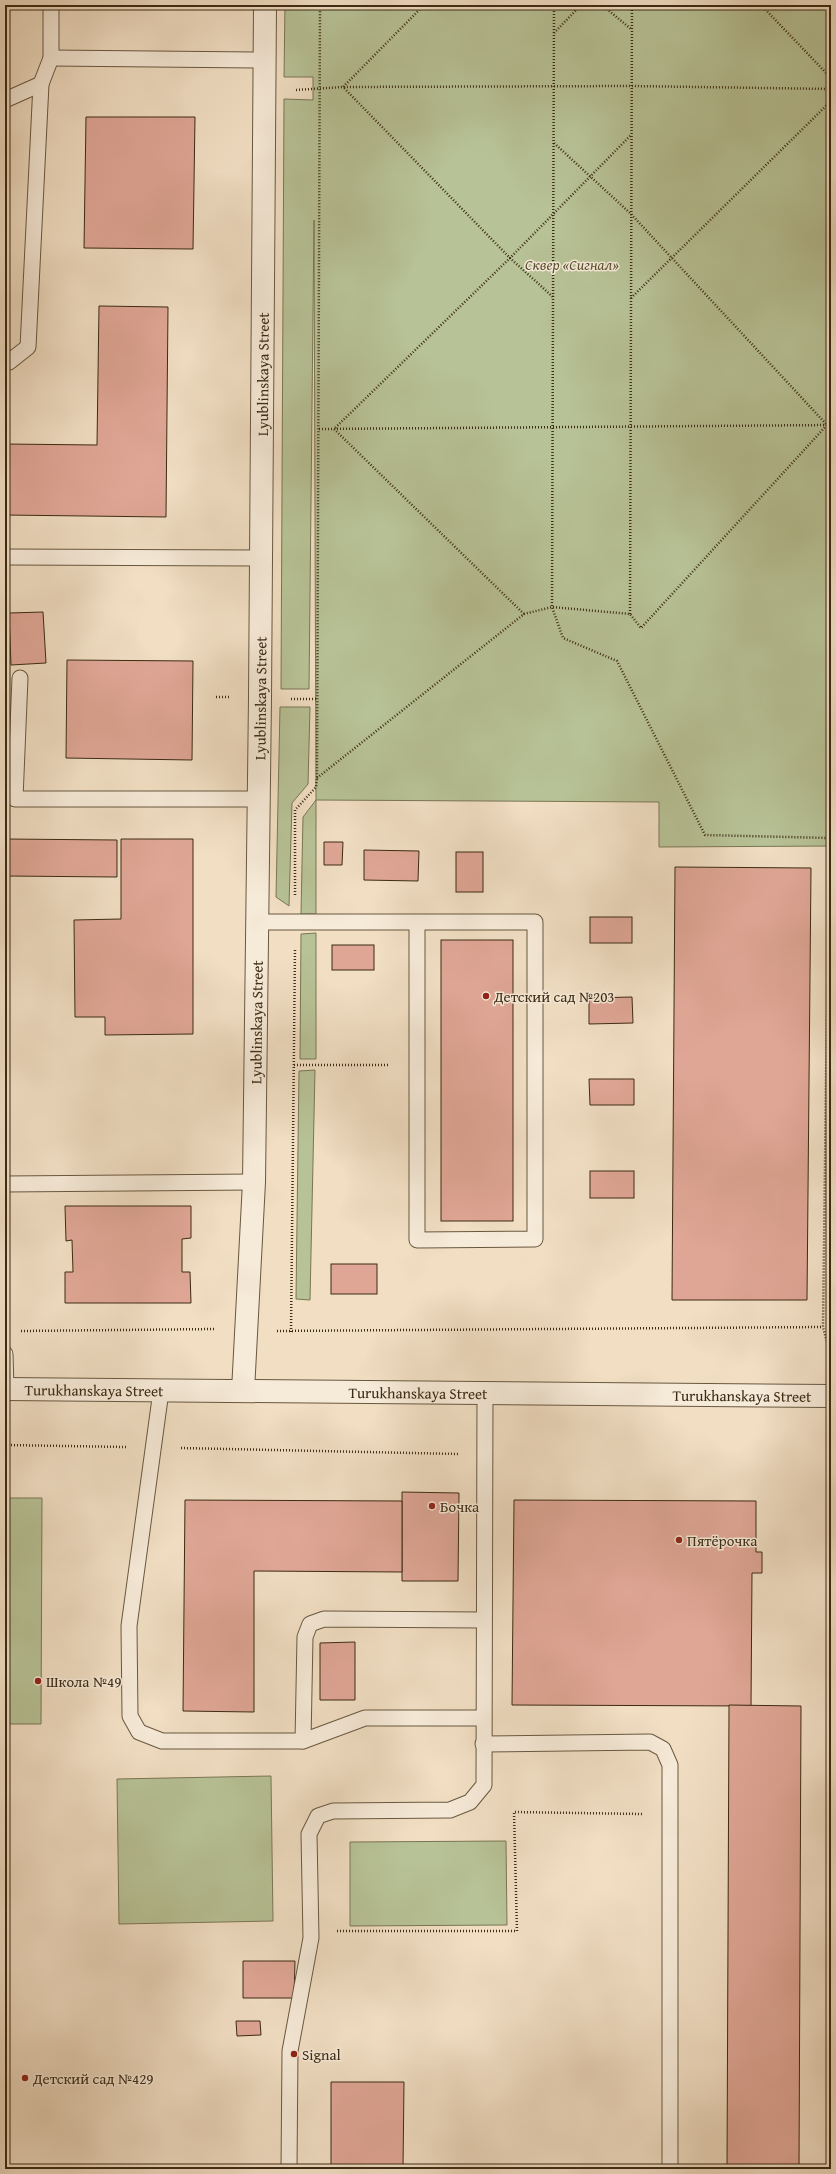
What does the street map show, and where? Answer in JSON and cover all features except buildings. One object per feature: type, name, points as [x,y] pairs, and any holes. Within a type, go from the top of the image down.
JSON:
[{"type":"street","name":"Lyublinskaya Street","points":[[243,1391],[254,1182],[259,799],[265,5]]},
{"type":"street","name":"Turukhanskaya Street","points":[[5,1389],[831,1396]]},
{"type":"lane","points":[[5,362],[10,362],[28,347],[41,84],[51,58],[51,5]]},
{"type":"lane","points":[[51,58],[265,60]]},
{"type":"lane","points":[[5,100],[41,84]]},
{"type":"lane","points":[[5,557],[261,558]]},
{"type":"lane","points":[[20,678],[10,796],[259,799]]},
{"type":"lane","points":[[257,922],[295,922],[417,922],[535,922],[535,1239],[417,1240],[417,922]]},
{"type":"lane","points":[[5,1184],[254,1182]]},
{"type":"lane","points":[[5,1354],[5,1389]]},
{"type":"lane","points":[[161,1391],[129,1626],[130,1716],[140,1732],[162,1741],[303,1741],[365,1718],[483,1718]]},
{"type":"lane","points":[[289,2169],[290,2051],[310,1931],[309,1834],[318,1816],[333,1811],[450,1810],[470,1802],[484,1785],[483,1620],[485,1394]]},
{"type":"lane","points":[[303,1741],[305,1637],[310,1624],[324,1619],[483,1620]]},
{"type":"lane","points":[[483,1744],[650,1742],[663,1749],[670,1765],[670,2169]]},
{"type":"path","points":[[291,1332],[295,810],[316,787],[317,778],[320,5]]},
{"type":"path","points":[[343,87],[424,5]]},
{"type":"path","points":[[554,5],[552,607],[563,638],[617,661],[705,835],[829,838]]},
{"type":"path","points":[[554,34],[581,5]]},
{"type":"path","points":[[602,5],[632,30]]},
{"type":"path","points":[[632,5],[630,614],[642,628],[829,425]]},
{"type":"path","points":[[761,5],[831,78]]},
{"type":"path","points":[[264,90],[320,90],[343,87],[554,88],[632,86],[831,89]]},
{"type":"path","points":[[343,87],[510,258],[553,297]]},
{"type":"path","points":[[631,299],[831,101]]},
{"type":"path","points":[[334,429],[510,258],[631,135]]},
{"type":"path","points":[[554,143],[631,214],[829,425]]},
{"type":"path","points":[[319,429],[829,425]]},
{"type":"path","points":[[334,429],[524,614]]},
{"type":"path","points":[[317,778],[524,614],[552,607],[630,614]]},
{"type":"path","points":[[831,834],[829,838],[823,1327],[831,1358]]},
{"type":"path","points":[[294,1065],[418,1066]]},
{"type":"path","points":[[13,1331],[246,1329],[291,1332],[823,1327]]},
{"type":"path","points":[[5,1445],[484,1455]]},
{"type":"path","points":[[310,1931],[517,1930],[514,1812],[669,1814]]},
{"type":"green space","name":"Сквер «Сигнал»","points":[[285,5],[831,5],[831,846],[659,847],[659,802],[316,800],[314,220],[309,689],[281,689],[284,99],[313,100],[313,77],[284,77]]},
{"type":"green space","points":[[280,707],[310,707],[308,784],[292,803],[289,906],[276,897]]},
{"type":"green space","points":[[316,800],[316,914],[301,914],[303,817]]},
{"type":"green space","points":[[316,933],[316,1059],[300,1059],[301,934]]},
{"type":"green space","points":[[315,1070],[310,1300],[296,1299],[299,1071]]},
{"type":"green space","points":[[5,1498],[42,1498],[41,1724],[5,1724]]},
{"type":"green space","points":[[271,1776],[273,1921],[119,1924],[117,1779]]},
{"type":"green space","points":[[506,1841],[507,1925],[350,1926],[350,1842]]},
{"type":"place","name":"Детский сад №203","points":[[486,996]]},
{"type":"place","name":"Бочка","points":[[432,1506]]},
{"type":"place","name":"Пятёрочка","points":[[679,1540]]},
{"type":"place","name":"Школа №49","points":[[38,1681]]},
{"type":"place","name":"Signal","points":[[294,2054]]},
{"type":"place","name":"Детский сад №429","points":[[25,2078]]}]
